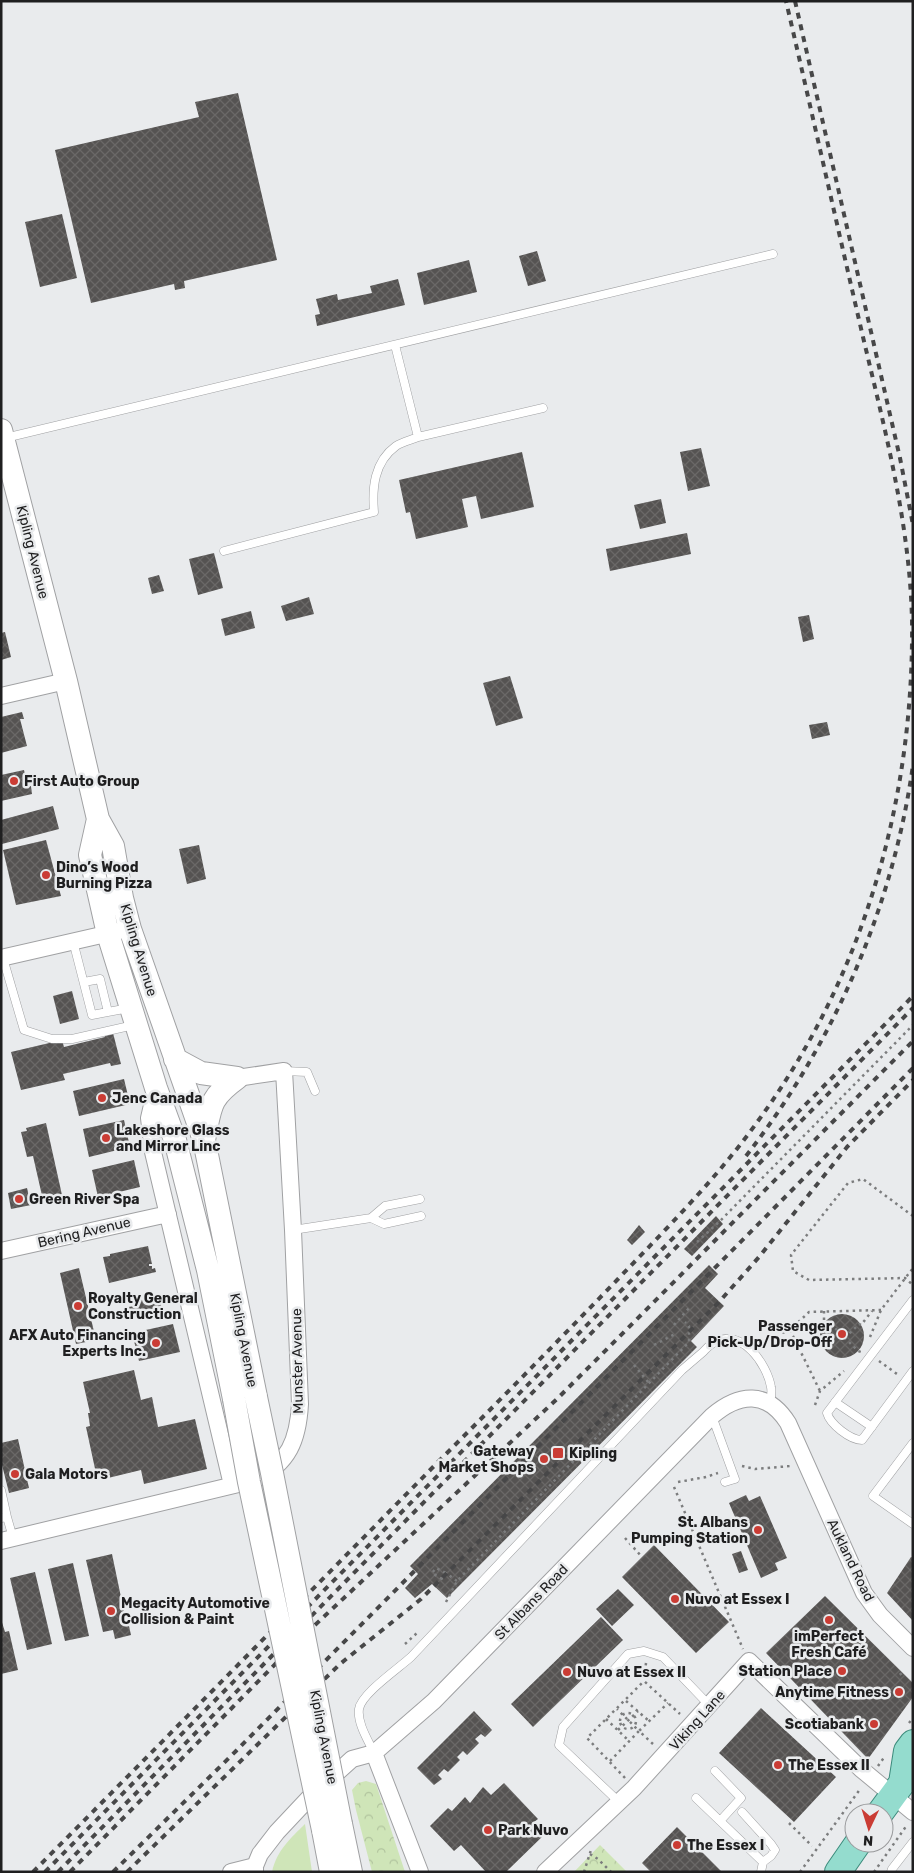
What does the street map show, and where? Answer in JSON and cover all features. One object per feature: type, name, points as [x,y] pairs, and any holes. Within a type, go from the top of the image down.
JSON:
[{"type":"main road","name":"Kipling Avenue","points":[[2,434],[66,682],[98,819],[113,846],[122,898],[130,929],[204,1140],[245,1398],[249,1482],[332,1827],[351,1872]]},
{"type":"main road","name":"Kipling Avenue","points":[[98,819],[90,855],[108,934],[110,976],[133,1016],[156,1088],[176,1140],[201,1242],[245,1398]]},
{"type":"main road","points":[[175,1058],[201,1073],[237,1078]]},
{"type":"main road","points":[[204,1140],[212,1105],[217,1094],[237,1078]]},
{"type":"main road","points":[[897,1792],[907,1751],[913,1743]]},
{"type":"main road","name":"Kipling Avenue","points":[[331,1872],[332,1827]]},
{"type":"main road","points":[[838,1872],[851,1853]]},
{"type":"street","points":[[1,696],[66,682]]},
{"type":"street","points":[[2,957],[130,929]]},
{"type":"street","points":[[237,1078],[284,1071]]},
{"type":"street","name":"Munster Avenue","points":[[7,1539],[255,1480],[275,1468],[290,1449],[298,1427],[300,1404],[284,1071]]},
{"type":"street","points":[[156,1088],[149,1118],[153,1152],[232,1485]]},
{"type":"street","name":"Bering Avenue","points":[[1,1251],[168,1214]]},
{"type":"street","name":"St Albans Road","points":[[255,1869],[260,1854],[277,1832],[308,1799],[352,1759],[374,1752],[434,1701],[723,1406],[746,1398],[770,1403]]},
{"type":"street","name":"Aukland Road","points":[[770,1403],[780,1411],[788,1423],[864,1592],[880,1615],[913,1648]]},
{"type":"street","points":[[749,1661],[861,1769],[897,1792],[913,1812]]},
{"type":"street","name":"Viking Lane","points":[[545,1872],[618,1801],[634,1788],[694,1724],[749,1661]]},
{"type":"street","points":[[374,1752],[420,1872]]},
{"type":"street","points":[[231,1872],[255,1869]]},
{"type":"lane","points":[[2,434],[395,345],[773,254]]},
{"type":"lane","points":[[395,345],[418,437]]},
{"type":"lane","points":[[224,551],[374,512],[372,494],[379,467],[387,454],[397,445],[418,437],[543,408]]},
{"type":"lane","points":[[73,941],[92,1015],[108,1012],[133,1016]]},
{"type":"lane","points":[[2,957],[24,1030],[52,1039],[72,1039],[133,1016]]},
{"type":"lane","points":[[84,982],[110,976],[108,1012]]},
{"type":"lane","points":[[284,1071],[307,1072],[315,1091]]},
{"type":"lane","points":[[293,1230],[371,1218],[385,1206],[420,1199]]},
{"type":"lane","points":[[371,1218],[384,1224],[421,1216]]},
{"type":"lane","points":[[913,1300],[827,1412],[828,1419],[854,1440],[862,1440],[913,1371]]},
{"type":"lane","points":[[374,1752],[360,1717],[359,1710],[364,1697],[411,1657],[682,1370],[715,1342],[737,1341],[758,1356],[770,1381],[772,1390],[770,1403]]},
{"type":"lane","points":[[835,1402],[872,1427]]},
{"type":"lane","points":[[712,1416],[735,1479],[725,1482]]},
{"type":"lane","points":[[913,1443],[873,1496],[913,1524]]},
{"type":"lane","points":[[1,1490],[7,1539]]},
{"type":"lane","points":[[618,1801],[559,1745],[564,1727],[628,1654],[644,1651],[663,1657],[710,1705]]},
{"type":"lane","points":[[715,1771],[741,1798],[720,1821]]},
{"type":"lane","points":[[696,1798],[763,1862]]},
{"type":"lane","points":[[742,1812],[775,1850],[763,1862],[761,1872]]},
{"type":"lane","points":[[891,1872],[892,1868],[913,1842]]},
{"type":"path","points":[[697,1242],[913,1025]]},
{"type":"path","points":[[913,1216],[863,1179],[848,1183],[791,1255],[793,1271],[808,1280],[905,1278],[913,1285]]},
{"type":"path","points":[[869,1340],[881,1310],[913,1268]]},
{"type":"path","points":[[674,1325],[690,1307]]},
{"type":"path","points":[[845,1338],[859,1324],[861,1325],[872,1310]]},
{"type":"path","points":[[770,1328],[782,1333],[790,1330],[810,1312],[881,1310]]},
{"type":"path","points":[[824,1312],[824,1323],[829,1322],[858,1351]]},
{"type":"path","points":[[444,1606],[457,1581],[689,1342],[689,1326],[685,1322]]},
{"type":"path","points":[[790,1330],[820,1391]]},
{"type":"path","points":[[654,1345],[674,1334]]},
{"type":"path","points":[[857,1358],[866,1348]]},
{"type":"path","points":[[871,1356],[906,1381]]},
{"type":"path","points":[[634,1365],[649,1383]]},
{"type":"path","points":[[815,1405],[820,1391],[846,1369]]},
{"type":"path","points":[[674,1487],[749,1661]]},
{"type":"path","points":[[625,1538],[642,1557]]},
{"type":"path","points":[[442,1579],[432,1573],[436,1568],[457,1581]]},
{"type":"path","points":[[437,1585],[446,1573]]},
{"type":"path","points":[[405,1644],[418,1632]]},
{"type":"path","points":[[634,1788],[587,1738],[644,1681],[646,1659]]},
{"type":"path","points":[[644,1681],[682,1716],[694,1724]]},
{"type":"path","points":[[625,1700],[649,1721]]},
{"type":"path","points":[[609,1762],[668,1703]]},
{"type":"path","points":[[616,1709],[665,1755]]},
{"type":"path","points":[[618,1730],[638,1711]]},
{"type":"path","points":[[628,1712],[634,1715],[636,1720],[634,1726],[630,1729],[622,1727],[620,1723],[622,1715],[628,1712]]},
{"type":"path","points":[[606,1719],[629,1741]]},
{"type":"path","points":[[800,1872],[862,1788]]},
{"type":"path","points":[[789,1824],[812,1846]]},
{"type":"path","points":[[874,1872],[905,1829]]},
{"type":"path","points":[[590,1854],[611,1872]]},
{"type":"green space","points":[[366,1781],[376,1784],[405,1872],[372,1872],[352,1790],[358,1783]]},
{"type":"green space","points":[[305,1824],[312,1872],[272,1872],[281,1851]]},
{"type":"green space","points":[[600,1845],[627,1872],[574,1872]]},
{"type":"building","points":[[238,93],[277,260],[184,281],[185,288],[175,290],[174,284],[91,303],[55,150],[199,117],[195,102]]},
{"type":"building","points":[[62,214],[77,278],[40,287],[25,222]]},
{"type":"building","points":[[537,251],[546,281],[528,286],[519,256]]},
{"type":"building","points":[[469,260],[477,292],[424,305],[417,273]]},
{"type":"building","points":[[398,279],[405,305],[317,326],[315,315],[320,314],[316,299],[337,294],[338,300],[372,293],[370,286]]},
{"type":"building","points":[[701,448],[710,486],[688,491],[680,452]]},
{"type":"building","points":[[522,452],[534,507],[481,519],[476,496],[462,499],[468,527],[416,539],[410,512],[406,513],[399,480]]},
{"type":"building","points":[[661,499],[666,523],[640,529],[634,505]]},
{"type":"building","points":[[687,533],[691,554],[610,571],[606,549]]},
{"type":"building","points":[[214,553],[223,588],[198,595],[189,559]]},
{"type":"building","points":[[159,575],[164,591],[152,594],[148,578]]},
{"type":"building","points":[[309,597],[314,614],[286,621],[281,606]]},
{"type":"building","points":[[251,611],[255,628],[225,636],[221,619]]},
{"type":"building","points":[[809,615],[814,639],[803,642],[798,617]]},
{"type":"building","points":[[5,632],[11,657],[1,660],[1,633]]},
{"type":"building","points":[[510,676],[523,718],[496,726],[483,683]]},
{"type":"building","points":[[22,712],[24,719],[20,719],[27,746],[1,753],[1,717]]},
{"type":"building","points":[[827,722],[830,735],[812,739],[809,725]]},
{"type":"building","name":"First Auto Group","points":[[24,770],[28,787],[31,786],[32,794],[1,801],[1,775]]},
{"type":"building","points":[[53,806],[59,829],[2,844],[1,820]]},
{"type":"building","points":[[46,840],[61,896],[16,905],[3,850]]},
{"type":"building","points":[[199,845],[206,879],[187,884],[179,849]]},
{"type":"building","points":[[72,991],[79,1019],[60,1024],[53,996]]},
{"type":"building","points":[[113,1033],[121,1064],[111,1066],[110,1063],[63,1074],[65,1080],[21,1090],[11,1052],[62,1040],[64,1047],[105,1037],[104,1035]]},
{"type":"building","name":"Jenc Canada","points":[[124,1079],[130,1104],[79,1116],[73,1091]]},
{"type":"building","name":"Lakeshore Glass and Mirror Linc","points":[[124,1120],[130,1147],[89,1157],[83,1129]]},
{"type":"building","points":[[46,1123],[62,1195],[43,1200],[33,1156],[27,1157],[21,1132],[27,1131],[26,1128]]},
{"type":"building","points":[[134,1160],[140,1187],[98,1197],[92,1170]]},
{"type":"building","name":"Green River Spa","points":[[27,1188],[31,1205],[11,1209],[8,1193]]},
{"type":"building","points":[[716,1216],[723,1224],[692,1256],[684,1249]]},
{"type":"building","points":[[639,1225],[645,1232],[632,1245],[627,1240]]},
{"type":"building","points":[[148,1246],[152,1264],[149,1264],[149,1266],[152,1266],[152,1269],[155,1268],[156,1272],[109,1283],[103,1257]]},
{"type":"building","points":[[709,1265],[718,1274],[705,1288],[724,1306],[691,1341],[697,1347],[447,1598],[432,1584],[415,1598],[405,1588],[418,1574],[410,1566]]},
{"type":"building","name":"Royalty General Construction","points":[[79,1268],[96,1340],[76,1344],[60,1273]]},
{"type":"building","points":[[159,1295],[162,1310],[131,1317],[128,1307],[136,1306],[134,1300]]},
{"type":"building","name":"Passenger Pick-Up/Drop-Off","points":[[842,1314],[854,1318],[860,1324],[864,1336],[860,1348],[854,1354],[842,1358],[830,1354],[824,1348],[820,1336],[824,1324],[830,1318]]},
{"type":"building","name":"AFX Auto Financing Experts Inc.","points":[[173,1324],[180,1352],[139,1361],[132,1333]]},
{"type":"building","points":[[134,1370],[141,1400],[152,1397],[158,1427],[195,1419],[207,1469],[144,1484],[141,1470],[108,1478],[107,1476],[97,1478],[86,1427],[90,1426],[88,1413],[90,1413],[83,1382]]},
{"type":"building","name":"Gala Motors","points":[[18,1439],[29,1488],[9,1493],[1,1461],[1,1443]]},
{"type":"building","name":"St. Albans Pumping Station","points":[[746,1495],[749,1501],[760,1496],[787,1558],[775,1563],[778,1570],[761,1578],[729,1503]]},
{"type":"building","name":"Nuvo at Essex I","points":[[654,1545],[729,1622],[696,1653],[622,1577]]},
{"type":"building","points":[[741,1551],[748,1570],[739,1573],[732,1554]]},
{"type":"building","name":"Megacity Automotive Collision & Paint","points":[[112,1554],[127,1626],[129,1626],[131,1635],[115,1639],[113,1630],[103,1632],[86,1560]]},
{"type":"building","points":[[911,1557],[913,1558],[913,1621],[887,1593]]},
{"type":"building","points":[[73,1563],[89,1636],[65,1641],[48,1569]]},
{"type":"building","points":[[35,1572],[52,1644],[27,1650],[10,1578]]},
{"type":"building","points":[[618,1589],[634,1605],[612,1626],[596,1609]]},
{"type":"building","name":"Station Place","points":[[825,1596],[913,1683],[913,1697],[868,1759],[766,1653]]},
{"type":"building","name":"Nuvo at Essex II","points":[[601,1617],[623,1640],[533,1727],[511,1704]]},
{"type":"building","points":[[1,1619],[5,1632],[9,1631],[18,1670],[1,1674]]},
{"type":"building","name":"The Essex II","points":[[761,1708],[836,1777],[794,1822],[719,1753]]},
{"type":"building","points":[[474,1711],[492,1730],[485,1737],[481,1734],[475,1739],[479,1743],[467,1755],[463,1751],[457,1757],[460,1760],[448,1772],[444,1769],[438,1775],[442,1779],[434,1785],[417,1768]]},
{"type":"building","name":"Park Nuvo","points":[[504,1783],[538,1819],[534,1822],[545,1834],[506,1872],[486,1872],[461,1845],[454,1851],[430,1826],[448,1808],[452,1811],[465,1797],[470,1803],[483,1787],[491,1795]]},
{"type":"building","name":"The Essex I","points":[[677,1827],[722,1872],[651,1872],[642,1863]]},
{"type":"railway","points":[[33,1872],[551,1348],[709,1183],[758,1121],[795,1065],[827,1007],[854,946],[876,884],[892,820],[904,754],[910,688],[912,621],[910,585],[907,549],[888,442],[786,1]]},
{"type":"railway","points":[[795,1],[900,458],[913,525]]},
{"type":"railway","points":[[746,1156],[778,1113],[806,1067],[832,1020],[855,971],[875,921],[891,870],[904,818],[913,765]]},
{"type":"railway","points":[[45,1872],[913,996]]},
{"type":"railway","points":[[58,1872],[913,1008]]},
{"type":"railway","points":[[70,1872],[300,1639],[558,1398],[913,1041]]},
{"type":"railway","points":[[113,1872],[236,1751],[913,1068]]},
{"type":"railway","points":[[127,1872],[340,1664],[421,1599],[719,1302],[759,1257],[847,1147],[913,1080]]},
{"type":"place","name":"First Auto Group","points":[[14,781]]},
{"type":"place","name":"Dino’s Wood Burning Pizza","points":[[46,875]]},
{"type":"place","name":"Jenc Canada","points":[[102,1098]]},
{"type":"place","name":"Lakeshore Glass and Mirror Linc","points":[[106,1138]]},
{"type":"place","name":"Green River Spa","points":[[19,1199]]},
{"type":"place","name":"Royalty General Construction","points":[[78,1306]]},
{"type":"place","name":"Passenger Pick-Up/Drop-Off","points":[[842,1334]]},
{"type":"place","name":"AFX Auto Financing Experts Inc.","points":[[156,1343]]},
{"type":"place","name":"Kipling","points":[[558,1453]]},
{"type":"place","name":"Gateway Market Shops","points":[[544,1459]]},
{"type":"place","name":"Gala Motors","points":[[15,1474]]},
{"type":"place","name":"St. Albans Pumping Station","points":[[758,1530]]},
{"type":"place","name":"Nuvo at Essex I","points":[[675,1599]]},
{"type":"place","name":"Megacity Automotive Collision & Paint","points":[[111,1611]]},
{"type":"place","name":"imPerfect Fresh Café","points":[[829,1620]]},
{"type":"place","name":"Station Place","points":[[842,1671]]},
{"type":"place","name":"Nuvo at Essex II","points":[[567,1672]]},
{"type":"place","name":"Anytime Fitness","points":[[899,1692]]},
{"type":"place","name":"Scotiabank","points":[[874,1724]]},
{"type":"place","name":"The Essex II","points":[[778,1765]]},
{"type":"place","name":"Park Nuvo","points":[[488,1830]]},
{"type":"place","name":"The Essex I","points":[[677,1845]]}]
